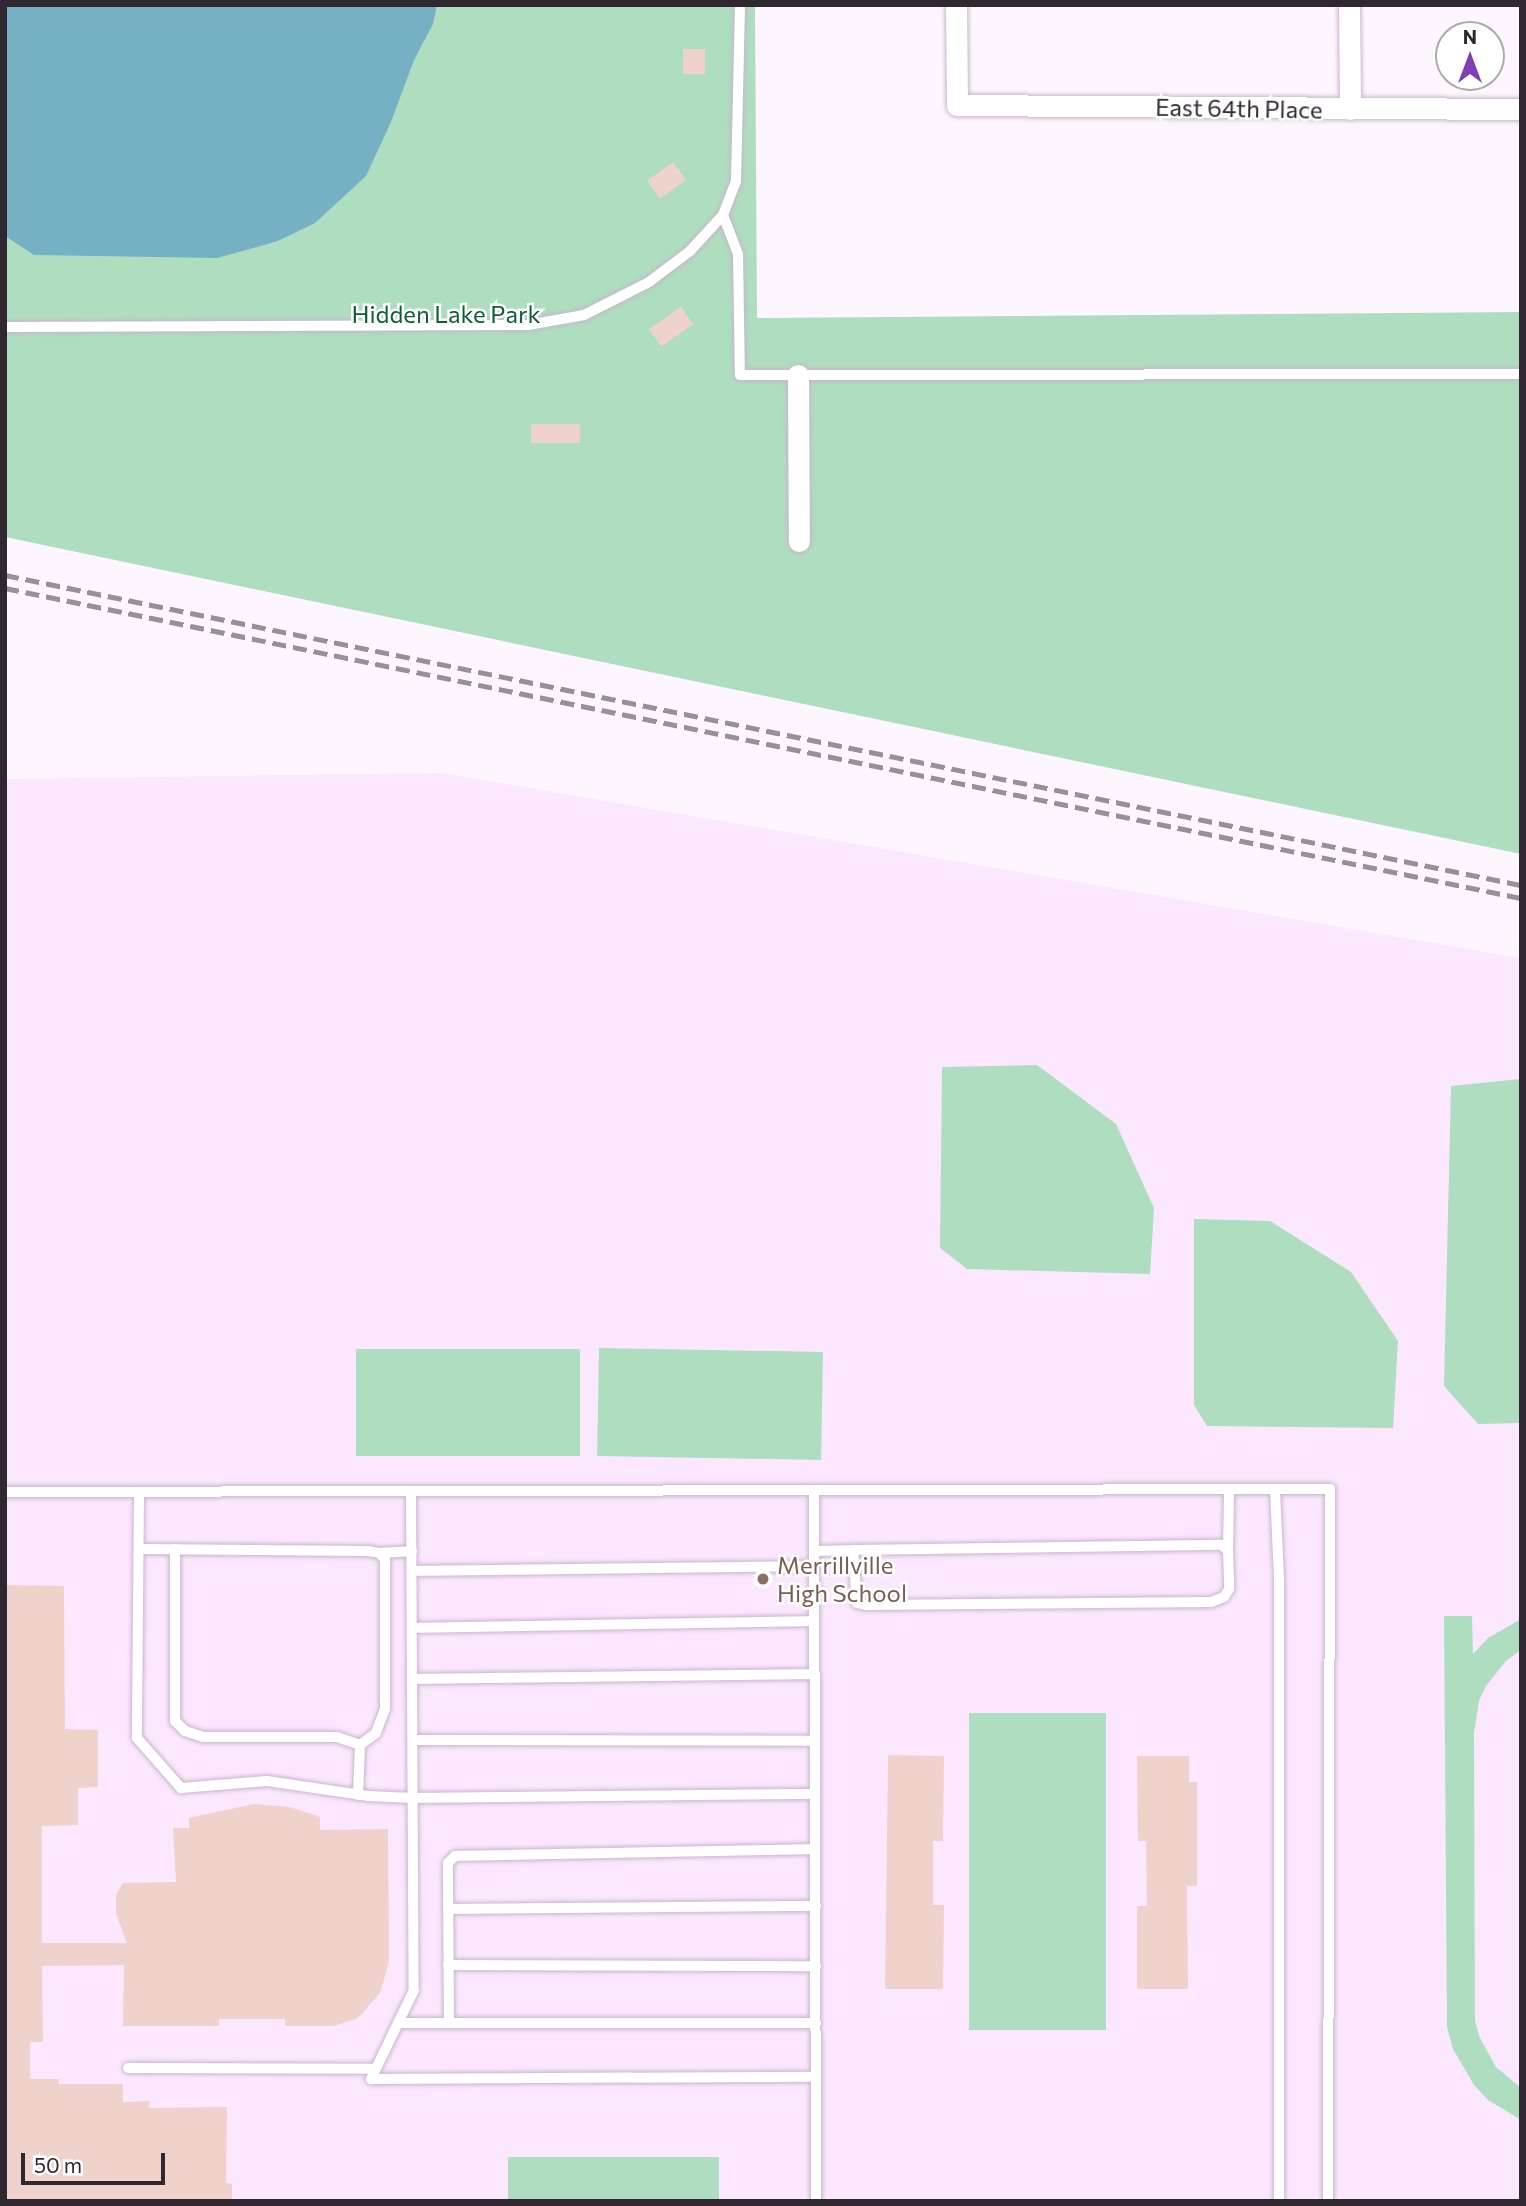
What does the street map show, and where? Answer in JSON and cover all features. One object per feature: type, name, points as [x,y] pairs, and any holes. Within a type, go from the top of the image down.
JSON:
[{"type":"street","name":"East 64th Place","points":[[956,5],[957,105],[1521,109]]},
{"type":"street","points":[[1349,5],[1350,109]]},
{"type":"street","points":[[798,375],[799,541]]},
{"type":"lane","points":[[5,327],[514,325],[561,321],[584,315],[649,282],[690,251],[723,215],[736,181],[740,5]]},
{"type":"lane","points":[[723,215],[738,254],[740,375],[1521,374]]},
{"type":"lane","points":[[5,1492],[1329,1489],[1328,2201]]},
{"type":"lane","points":[[1275,1490],[1279,1578],[1279,2201]]},
{"type":"lane","points":[[411,1491],[414,1990],[371,2079],[816,2077]]},
{"type":"lane","points":[[814,1491],[816,2201]]},
{"type":"lane","points":[[853,1550],[857,1603],[867,1605],[1211,1602],[1224,1597],[1229,1589],[1228,1491]]},
{"type":"lane","points":[[139,1492],[137,1738],[181,1788],[267,1781],[358,1795],[413,1798],[815,1794]]},
{"type":"lane","points":[[814,1551],[1222,1545],[1228,1551]]},
{"type":"lane","points":[[139,1549],[379,1553],[412,1551]]},
{"type":"lane","points":[[175,1549],[175,1721],[186,1731],[203,1737],[337,1737],[360,1745]]},
{"type":"lane","points":[[360,1745],[376,1733],[384,1709],[384,1559],[379,1553]]},
{"type":"lane","points":[[412,1571],[814,1566]]},
{"type":"lane","points":[[412,1628],[814,1620]]},
{"type":"lane","points":[[412,1679],[815,1674]]},
{"type":"lane","points":[[413,1740],[815,1741]]},
{"type":"lane","points":[[358,1795],[360,1745]]},
{"type":"lane","points":[[449,2023],[447,1863],[455,1856],[815,1849]]},
{"type":"lane","points":[[448,1909],[816,1906]]},
{"type":"lane","points":[[449,1965],[816,1966]]},
{"type":"lane","points":[[398,2023],[816,2023]]},
{"type":"lane","points":[[128,2068],[375,2069]]},
{"type":"shaded area","name":"Merrillville High School","points":[[442,773],[1521,958],[1521,2201],[5,2201],[5,779]]},
{"type":"green space","name":"Hidden Lake Park","points":[[5,5],[755,5],[757,318],[1521,312],[1521,854],[5,537]]},
{"type":"green space","points":[[1037,1065],[1116,1124],[1154,1208],[1150,1274],[967,1269],[940,1248],[942,1067]]},
{"type":"green space","points":[[1521,1079],[1521,1423],[1478,1424],[1444,1386],[1451,1086]]},
{"type":"green space","points":[[1194,1219],[1270,1221],[1351,1272],[1398,1341],[1393,1428],[1207,1426],[1194,1405]]},
{"type":"green space","points":[[599,1348],[823,1352],[821,1460],[597,1456]]},
{"type":"green space","points":[[356,1349],[580,1349],[580,1456],[356,1456]]},
{"type":"green space","points":[[1444,1616],[1472,1616],[1473,1654],[1488,1638],[1521,1619],[1521,1650],[1506,1661],[1486,1686],[1479,1701],[1474,1733],[1475,2021],[1480,2038],[1496,2067],[1521,2088],[1521,2120],[1488,2100],[1474,2085],[1453,2049],[1447,2027]]},
{"type":"green space","points":[[969,1713],[1106,1713],[1106,2030],[969,2030]]},
{"type":"green space","points":[[508,2157],[719,2157],[719,2201],[508,2201]]},
{"type":"water","points":[[5,5],[437,5],[433,24],[414,60],[391,122],[366,176],[315,223],[278,241],[217,258],[34,255],[5,236]]},
{"type":"building","points":[[683,49],[705,49],[705,74],[683,74]]},
{"type":"building","points":[[673,162],[686,180],[660,199],[647,181]]},
{"type":"building","points":[[681,307],[693,324],[661,347],[649,329]]},
{"type":"building","points":[[531,424],[580,424],[580,443],[531,443]]},
{"type":"building","points":[[5,1585],[64,1586],[65,1729],[98,1730],[98,1787],[78,1788],[78,1825],[42,1826],[42,1943],[127,1943],[116,1914],[116,1895],[123,1883],[176,1882],[173,1828],[189,1828],[189,1818],[254,1804],[290,1807],[320,1817],[320,1830],[388,1829],[389,1962],[380,1993],[358,2018],[334,2026],[285,2026],[285,2019],[219,2019],[219,2026],[123,2026],[124,1965],[42,1966],[43,2042],[30,2042],[30,2079],[59,2079],[59,2084],[123,2084],[123,2102],[150,2101],[149,2108],[227,2107],[226,2183],[232,2184],[232,2201],[5,2201]]},
{"type":"building","points":[[888,1755],[944,1756],[943,1841],[933,1841],[933,1905],[944,1905],[943,1989],[885,1989]]},
{"type":"building","points":[[1137,1756],[1189,1756],[1189,1782],[1197,1782],[1197,1886],[1187,1886],[1188,1989],[1137,1989],[1137,1906],[1147,1906],[1146,1841],[1138,1841]]},
{"type":"railway","points":[[5,575],[1521,885]]},
{"type":"railway","points":[[5,588],[1521,898]]},
{"type":"place","name":"Merrillville High School","points":[[763,1579]]}]
